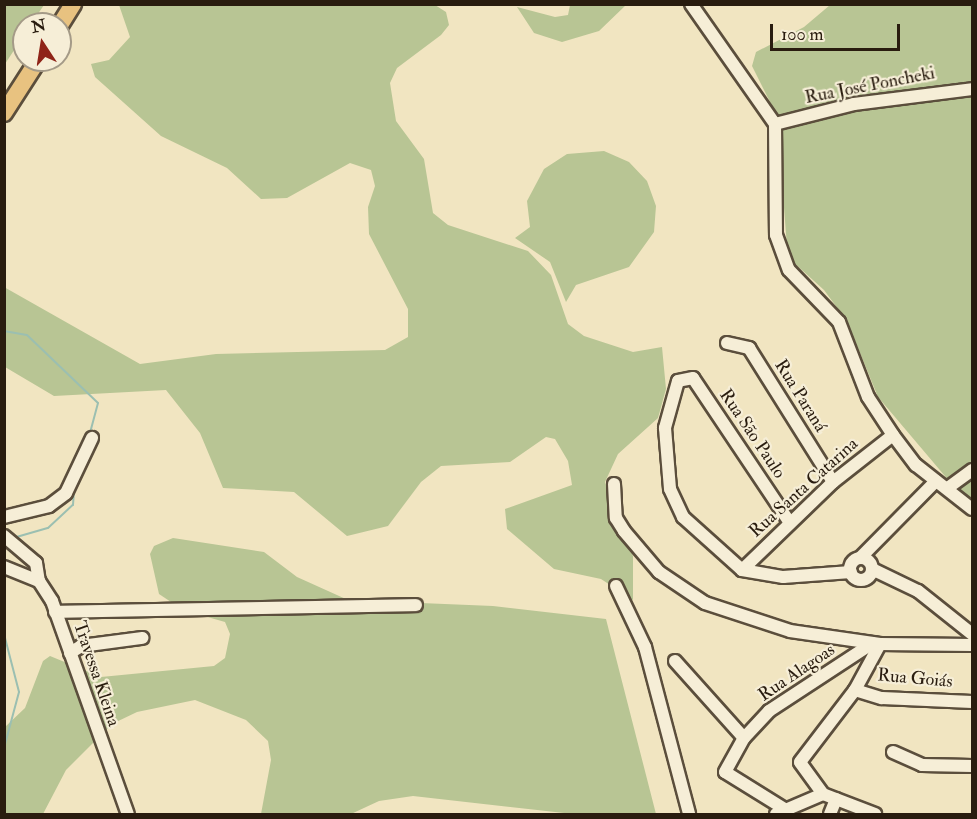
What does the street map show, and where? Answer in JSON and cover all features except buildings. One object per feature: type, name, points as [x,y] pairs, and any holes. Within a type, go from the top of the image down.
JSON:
[{"type":"highway","points":[[4,113],[30,72]]},
{"type":"street","points":[[691,4],[775,124],[780,252],[789,270],[839,322],[868,397],[893,435],[936,481],[949,487],[972,509]]},
{"type":"street","name":"Rua José Poncheki","points":[[775,124],[854,104],[972,89]]},
{"type":"street","name":"Rua Paraná","points":[[727,343],[749,348],[833,482]]},
{"type":"street","name":"Rua São Paulo","points":[[742,570],[726,561],[674,504],[665,428],[678,381],[693,378],[790,523]]},
{"type":"street","name":"Rua Santa Catarina","points":[[742,570],[833,482],[893,435]]},
{"type":"street","points":[[4,517],[49,506],[66,493],[92,438]]},
{"type":"street","points":[[949,487],[972,471]]},
{"type":"street","points":[[851,572],[860,558],[936,481]]},
{"type":"street","points":[[614,484],[616,518],[624,531],[659,572],[705,603],[790,631],[877,644],[972,645]]},
{"type":"street","name":"Travessa Kleina","points":[[4,536],[36,563],[39,581],[55,612],[128,814]]},
{"type":"street","points":[[860,558],[872,569],[918,591],[972,634]]},
{"type":"street","points":[[4,567],[39,581]]},
{"type":"street","points":[[742,570],[783,577],[851,572],[863,579],[872,569]]},
{"type":"street","points":[[616,586],[645,647],[689,814]]},
{"type":"street","points":[[55,612],[416,605]]},
{"type":"street","points":[[70,653],[81,646],[141,638]]},
{"type":"street","points":[[874,814],[823,794],[800,762],[855,690],[877,644]]},
{"type":"street","name":"Rua Alagoas","points":[[779,811],[725,772],[744,738],[769,711],[877,644]]},
{"type":"street","points":[[675,661],[744,738]]},
{"type":"street","name":"Rua Goiás","points":[[855,690],[882,698],[972,702]]},
{"type":"street","points":[[893,752],[922,765],[972,766]]},
{"type":"street","points":[[779,811],[823,794]]},
{"type":"street","points":[[830,814],[836,799]]},
{"type":"green space","points":[[5,4],[44,5],[39,12],[12,12],[12,53],[5,64]]},
{"type":"green space","points":[[570,4],[626,5],[599,31],[562,42],[534,33],[517,7],[555,17],[568,15]]},
{"type":"green space","points":[[119,5],[435,5],[446,12],[449,25],[441,35],[397,68],[390,83],[396,121],[424,159],[433,213],[448,225],[528,251],[551,275],[568,324],[584,336],[633,352],[662,347],[666,389],[658,418],[618,454],[605,482],[633,556],[633,600],[601,579],[554,569],[507,529],[505,509],[572,485],[568,461],[555,439],[546,437],[510,462],[441,466],[421,482],[388,526],[347,536],[294,492],[223,488],[200,433],[166,390],[54,396],[5,367],[4,287],[140,364],[216,354],[385,350],[408,337],[408,309],[369,234],[368,207],[375,186],[371,170],[350,163],[287,198],[261,199],[227,168],[161,136],[95,77],[91,64],[109,60],[130,37]]},
{"type":"green space","points":[[830,5],[972,5],[972,508],[878,397],[847,321],[824,290],[793,262],[787,247],[777,116],[752,66],[756,52],[804,27]]},
{"type":"green space","points":[[604,151],[629,162],[647,181],[656,206],[654,232],[629,267],[576,285],[566,302],[550,262],[515,238],[530,227],[527,201],[544,169],[567,154]]},
{"type":"green space","points":[[173,538],[264,552],[297,577],[348,600],[493,606],[606,619],[656,814],[573,814],[413,796],[379,801],[351,814],[261,814],[271,760],[268,741],[246,720],[195,700],[137,712],[112,724],[66,770],[43,814],[5,814],[5,727],[25,708],[43,661],[50,656],[101,677],[214,666],[225,658],[230,634],[225,622],[183,610],[159,594],[150,554],[154,546]]},
{"type":"waterway","points":[[4,331],[27,335],[98,403],[90,433]]},
{"type":"waterway","points":[[13,538],[48,528],[73,505],[74,489]]},
{"type":"waterway","points":[[4,634],[19,692],[4,748]]}]
